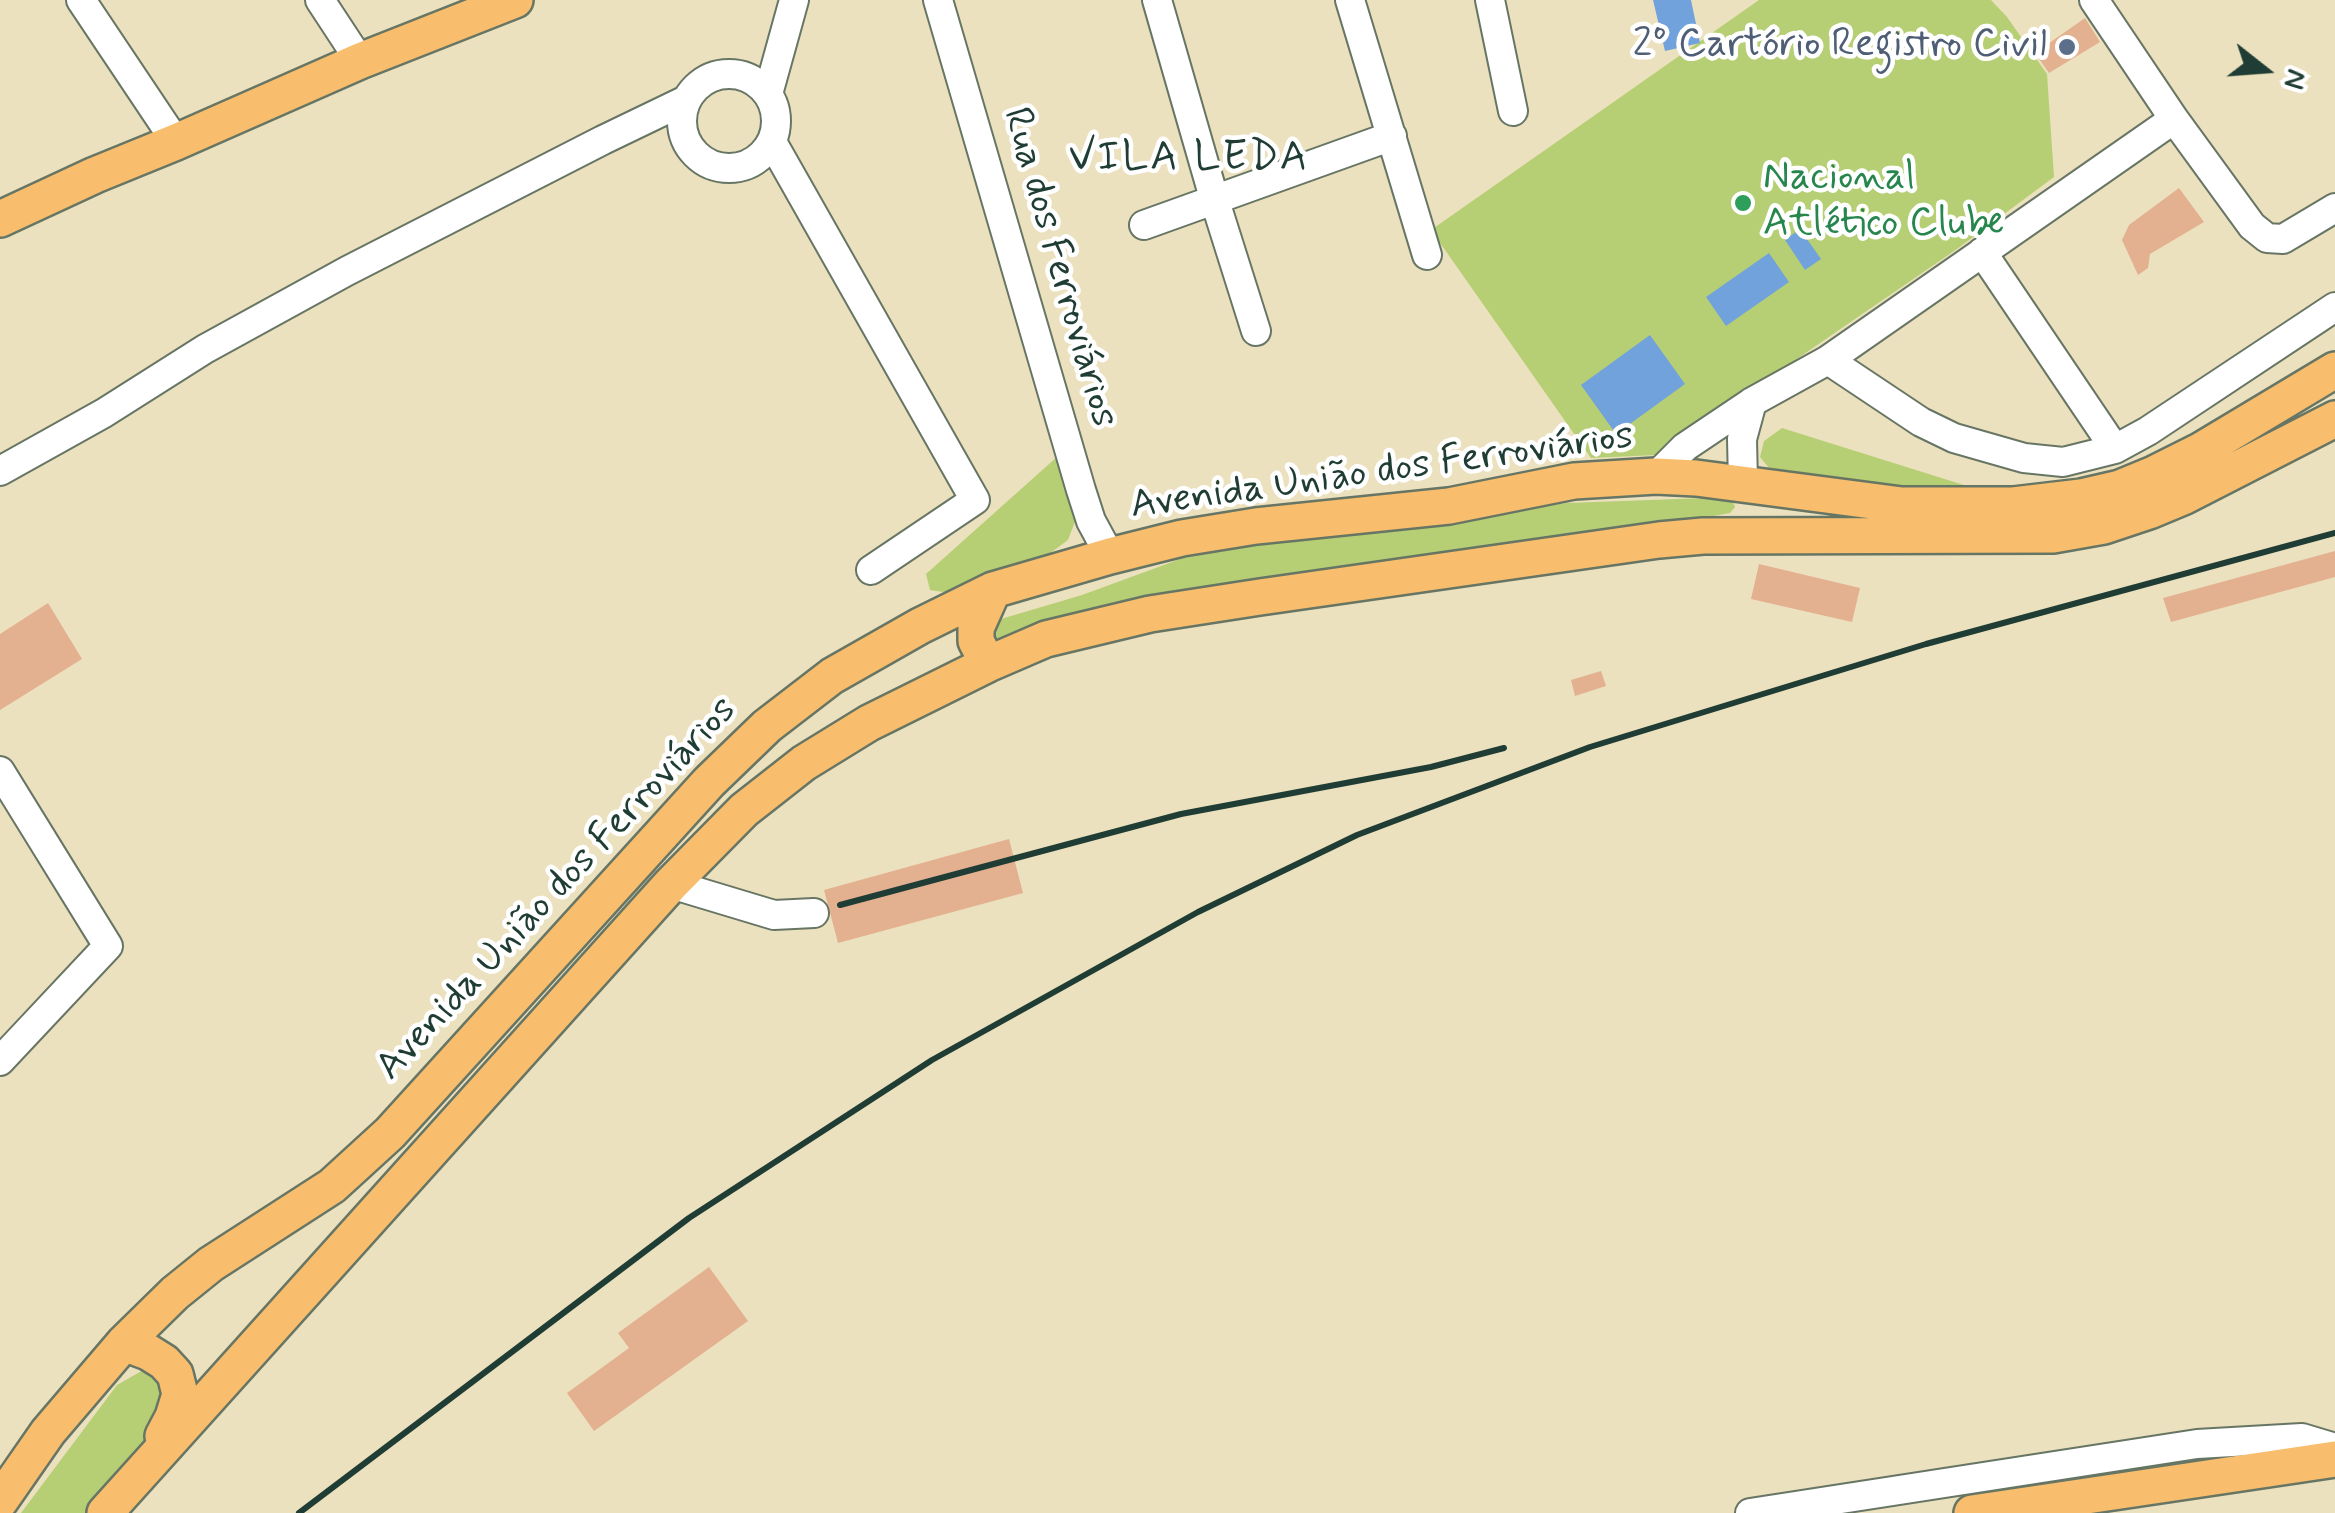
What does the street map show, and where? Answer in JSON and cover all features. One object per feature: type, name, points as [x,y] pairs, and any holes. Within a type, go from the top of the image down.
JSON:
[{"type":"main road","points":[[3,212],[176,142],[492,4]]},
{"type":"main road","name":"Avenida União dos Ferroviários","points":[[0,1501],[48,1432],[124,1343],[211,1264],[332,1186],[390,1133],[709,782],[767,726],[832,676],[993,590],[1182,538],[1256,526],[1448,506],[1574,482],[1656,476],[1902,505],[2013,505],[2081,497],[2120,488],[2200,451],[2335,370]]},
{"type":"main road","name":"Avenida União dos Ferroviários","points":[[105,1513],[672,884],[744,810],[804,763],[869,723],[988,664],[1046,640],[1150,614],[1659,540],[1703,536],[2053,535],[2104,526],[2185,496],[2335,419]]},
{"type":"main road","points":[[2249,420],[2268,452]]},
{"type":"main road","points":[[1703,536],[1743,522],[1749,506],[1743,484]]},
{"type":"main road","points":[[988,664],[976,641],[976,628],[993,590]]},
{"type":"main road","points":[[124,1343],[164,1362],[175,1374],[180,1394],[173,1417],[148,1464]]},
{"type":"main road","points":[[1972,1513],[2335,1459]]},
{"type":"street","points":[[81,0],[176,142]]},
{"type":"street","points":[[320,0],[360,61]]},
{"type":"street","points":[[768,94],[794,0]]},
{"type":"street","name":"Rua dos Ferroviários","points":[[938,0],[1080,490],[1110,556]]},
{"type":"street","points":[[1158,0],[1256,330]]},
{"type":"street","points":[[1350,0],[1426,255]]},
{"type":"street","points":[[1490,0],[1513,111]]},
{"type":"street","points":[[2094,0],[2174,120],[2252,226],[2267,238],[2284,239],[2335,208]]},
{"type":"street","points":[[0,471],[104,413],[205,349],[347,271],[686,100],[702,82],[725,73],[750,78],[768,94],[776,118],[772,142],[756,161],[732,170],[708,165],[689,148],[681,125],[686,100]]},
{"type":"street","points":[[1656,476],[1685,447],[1752,402],[1828,360],[2174,120]]},
{"type":"street","points":[[1144,224],[1392,136]]},
{"type":"street","points":[[772,142],[975,500],[870,570]]},
{"type":"street","points":[[1982,252],[2115,449]]},
{"type":"street","points":[[1828,360],[1922,422],[1954,438],[2024,458],[2063,462],[2115,449],[2148,431],[2335,307]]},
{"type":"street","points":[[1743,484],[1742,438],[1752,402]]},
{"type":"street","points":[[0,771],[108,946],[0,1061]]},
{"type":"street","points":[[672,884],[774,915],[814,912]]},
{"type":"street","points":[[1750,1513],[2197,1444],[2302,1438],[2335,1448]]},
{"type":"green space","name":"Nacional Atlético Clube","points":[[1759,0],[1991,0],[2047,74],[2054,177],[1957,249],[1657,455],[1591,458],[1431,230]]},
{"type":"green space","points":[[1782,428],[1983,491],[1859,483],[1769,468],[1760,457],[1764,441]]},
{"type":"green space","points":[[1058,456],[1076,519],[1068,540],[1049,554],[956,594],[930,590],[926,574]]},
{"type":"green space","points":[[1732,500],[1735,507],[1730,513],[1002,646],[990,638],[990,628],[1001,619],[1183,558],[1308,533],[1567,503]]},
{"type":"green space","points":[[145,1369],[163,1384],[167,1409],[148,1440],[117,1472],[89,1513],[21,1513],[117,1385]]},
{"type":"water","points":[[1653,0],[1691,0],[1700,43],[1665,51]]},
{"type":"water","points":[[1800,229],[1821,259],[1805,270],[1785,240]]},
{"type":"water","points":[[1769,253],[1789,282],[1726,326],[1706,297]]},
{"type":"water","points":[[1650,335],[1685,384],[1616,434],[1581,385]]},
{"type":"building","name":"2º Cartório Registro Civil","points":[[2085,18],[2100,42],[2049,73],[2035,53]]},
{"type":"building","points":[[2179,188],[2204,222],[2150,254],[2148,268],[2138,275],[2122,240],[2129,225]]},
{"type":"building","points":[[2335,551],[2335,577],[2171,622],[2163,598]]},
{"type":"building","points":[[1759,564],[1860,588],[1852,622],[1751,599]]},
{"type":"building","points":[[48,603],[82,659],[0,710],[0,634]]},
{"type":"building","points":[[1601,671],[1606,686],[1575,696],[1571,680]]},
{"type":"building","points":[[1009,839],[1023,893],[838,943],[824,890]]},
{"type":"building","points":[[709,1267],[748,1321],[594,1431],[567,1393],[629,1348],[618,1333]]},
{"type":"railway","points":[[299,1513],[689,1218],[932,1060],[1198,912],[1357,835],[1590,747],[1926,644],[2335,533]]},
{"type":"railway","points":[[840,905],[1181,814],[1431,767],[1504,748]]},
{"type":"place","name":"2º Cartório Registro Civil","points":[[2067,47]]},
{"type":"place","name":"Nacional Atlético Clube","points":[[1743,203]]},
{"type":"district","name":"VILA LEDA","points":[[1189,160]]}]
